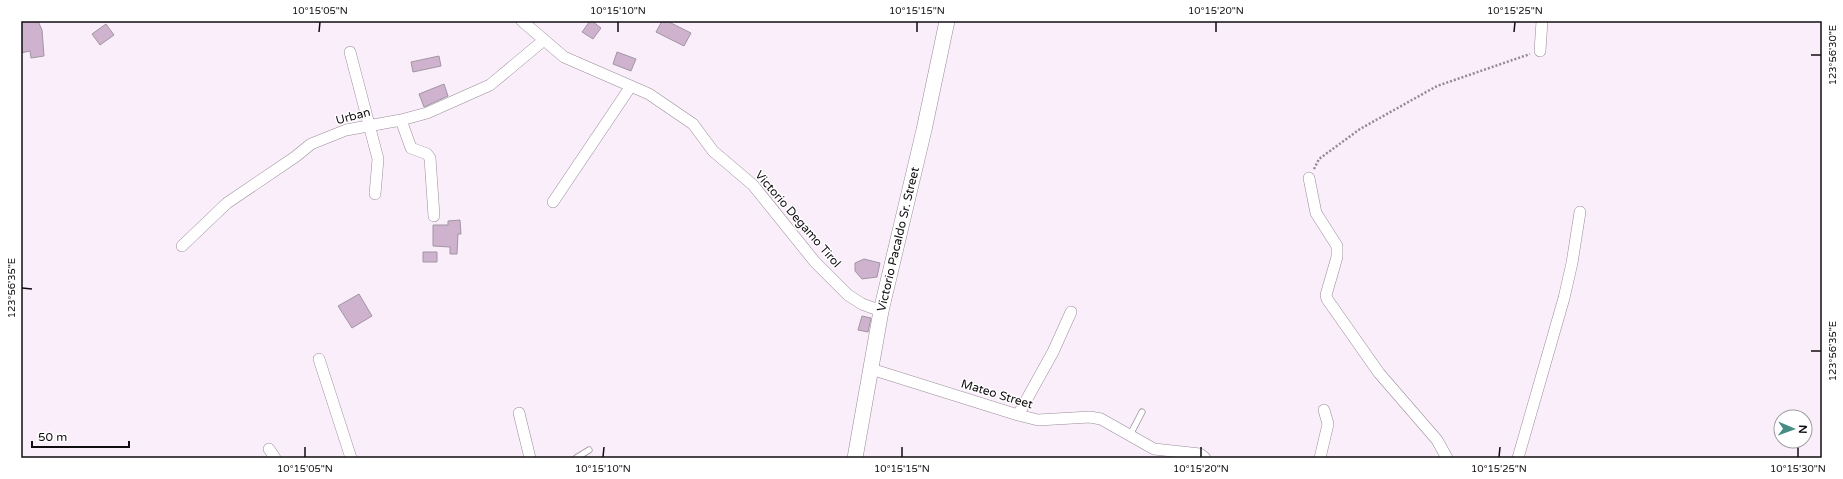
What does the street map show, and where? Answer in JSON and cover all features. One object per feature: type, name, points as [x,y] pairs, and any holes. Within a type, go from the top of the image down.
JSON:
[{"type":"street","name":"Victorio Degamo Tirol","points":[[522,21],[564,56],[649,94],[693,124],[713,150],[753,184],[815,262],[848,295],[862,304],[880,311]]},
{"type":"street","name":"Victorio Pacaldo Sr. Street","points":[[854,458],[871,369],[880,311],[924,130],[947,21]]},
{"type":"street","points":[[1540,51],[1542,21]]},
{"type":"street","name":"Urban","points":[[182,246],[227,203],[311,144],[346,130],[369,124],[401,120],[427,113],[490,85],[544,40]]},
{"type":"street","points":[[350,52],[378,159],[375,194]]},
{"type":"street","points":[[553,202],[631,86]]},
{"type":"street","points":[[401,120],[411,148],[427,154],[430,158],[434,216]]},
{"type":"street","points":[[1309,178],[1316,213],[1337,246],[1337,257],[1326,295],[1327,299],[1379,373],[1437,440],[1448,458]]},
{"type":"street","points":[[1518,458],[1564,298],[1572,263],[1580,212]]},
{"type":"street","points":[[1018,415],[1053,352],[1071,312]]},
{"type":"street","points":[[319,359],[351,458]]},
{"type":"street","name":"Mateo Street","points":[[871,369],[1038,420],[1090,417],[1101,419],[1154,449],[1200,454],[1205,458]]},
{"type":"street","points":[[1320,458],[1328,424],[1324,410]]},
{"type":"street","points":[[519,413],[530,458]]},
{"type":"lane","points":[[1130,435],[1142,412]]},
{"type":"lane","points":[[576,458],[589,450]]},
{"type":"path","points":[[1309,178],[1319,159],[1325,154],[1360,130],[1437,86],[1540,51]]},
{"type":"building","points":[[25,21],[38,21],[42,30],[44,56],[31,58],[30,51],[21,53],[21,23]]},
{"type":"building","points":[[590,21],[601,28],[593,39],[582,32]]},
{"type":"building","points":[[662,21],[667,21],[691,33],[684,46],[656,32]]},
{"type":"building","points":[[106,24],[114,35],[100,45],[92,34]]},
{"type":"building","points":[[617,52],[636,59],[631,71],[613,64]]},
{"type":"building","points":[[439,56],[441,66],[413,72],[411,62]]},
{"type":"building","points":[[444,84],[448,96],[424,107],[419,94]]},
{"type":"building","points":[[460,220],[461,234],[458,234],[457,254],[450,254],[450,247],[433,246],[433,225],[448,225],[448,221]]},
{"type":"building","points":[[423,252],[437,252],[437,262],[423,262]]},
{"type":"building","points":[[864,259],[880,263],[877,277],[862,279],[855,271],[855,263]]},
{"type":"building","points":[[359,294],[372,316],[352,328],[338,306]]},
{"type":"building","points":[[862,316],[871,318],[868,332],[858,330]]}]
